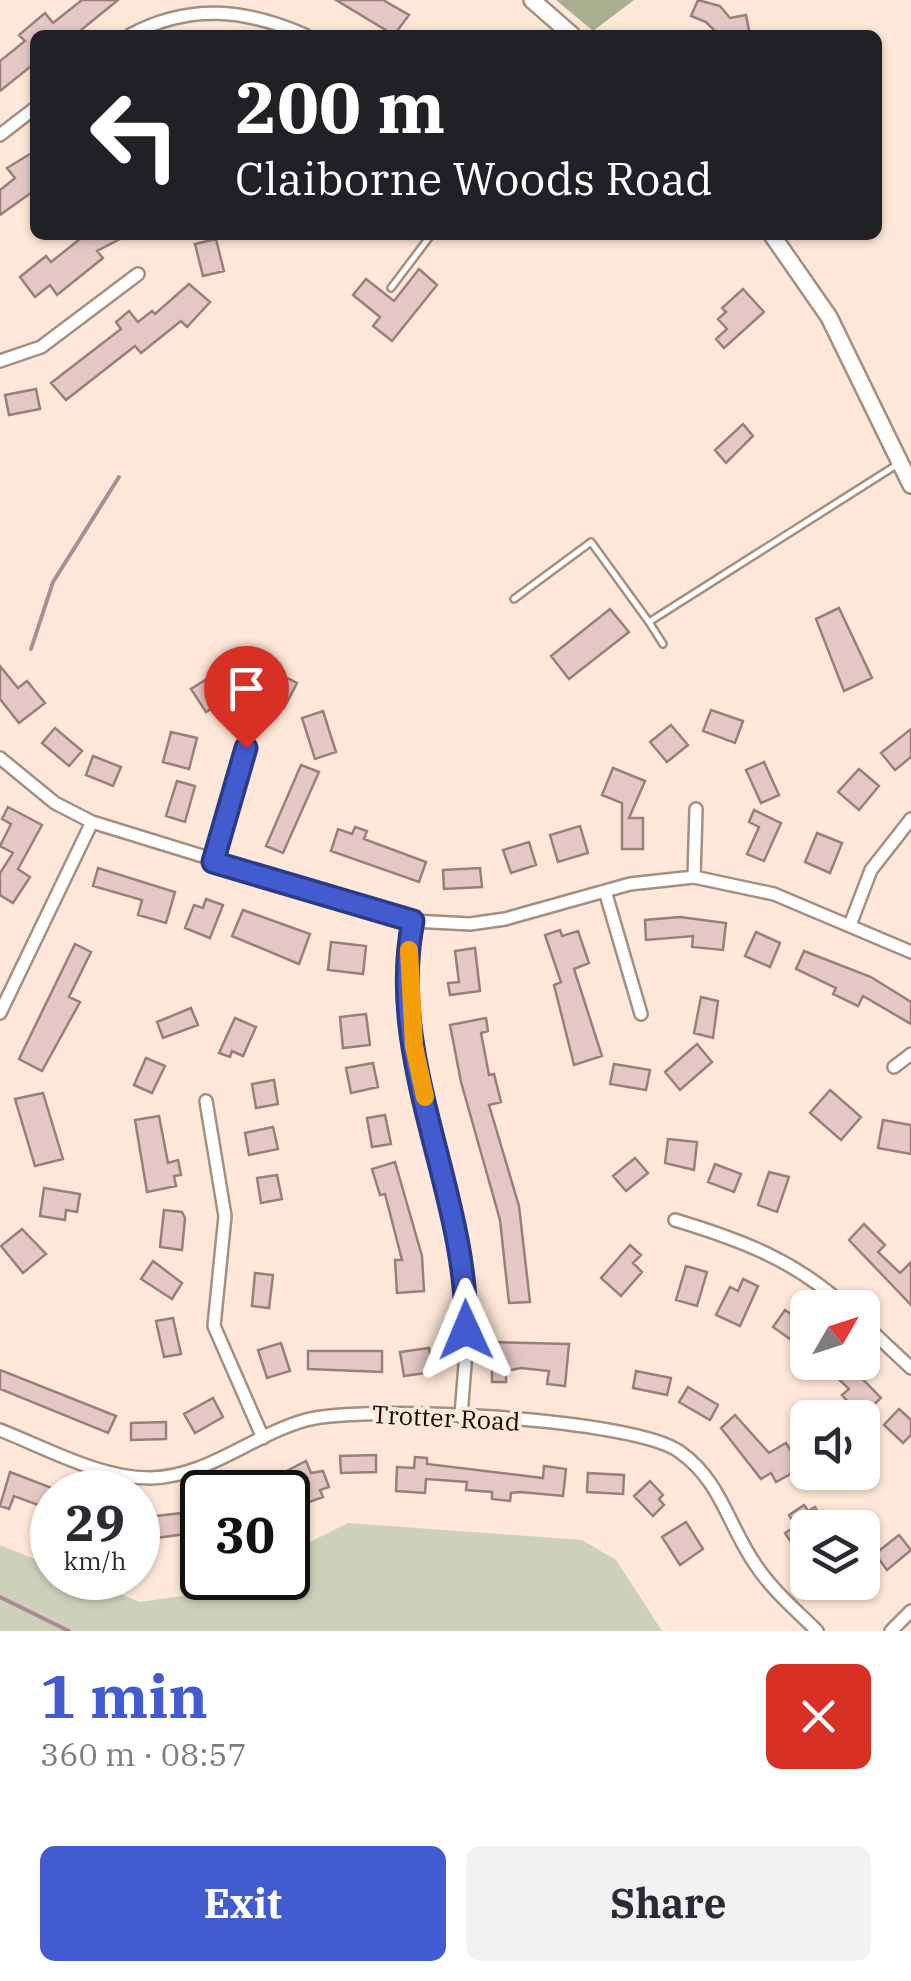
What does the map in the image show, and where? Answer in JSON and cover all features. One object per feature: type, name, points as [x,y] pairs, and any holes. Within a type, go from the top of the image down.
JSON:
[{"type":"main road","points":[[532,0],[566,30]]},
{"type":"main road","points":[[776,240],[829,316],[911,485]]},
{"type":"street","points":[[140,30],[164,18],[204,11],[241,13],[290,30]]},
{"type":"street","points":[[0,135],[30,112]]},
{"type":"street","points":[[0,361],[41,348],[138,274]]},
{"type":"street","points":[[213,862],[246,748]]},
{"type":"street","points":[[0,758],[56,804],[92,822],[413,921],[470,924],[505,919],[606,891],[694,878],[752,888],[911,952]]},
{"type":"street","points":[[694,878],[696,809]]},
{"type":"street","points":[[850,925],[871,870],[911,819]]},
{"type":"street","points":[[0,1013],[92,822]]},
{"type":"street","points":[[606,891],[641,1014]]},
{"type":"street","points":[[413,921],[408,987],[414,1046],[465,1272],[461,1417]]},
{"type":"street","points":[[894,1067],[911,1054]]},
{"type":"street","points":[[206,1101],[225,1216],[214,1326],[263,1438]]},
{"type":"street","points":[[675,1220],[762,1248],[801,1270],[825,1290]]},
{"type":"street","points":[[880,1339],[911,1368]]},
{"type":"street","name":"Trotter Road","points":[[0,1430],[105,1471],[144,1478],[198,1470],[263,1438],[336,1413],[461,1417],[628,1432],[678,1450],[718,1490],[755,1565],[817,1631]]},
{"type":"street","points":[[892,1631],[911,1611]]},
{"type":"lane","points":[[391,288],[426,240]]},
{"type":"lane","points":[[649,622],[900,463]]},
{"type":"lane","points":[[514,599],[591,542],[663,644]]},
{"type":"green space","points":[[556,0],[634,0],[594,30]]},
{"type":"green space","points":[[348,1523],[582,1540],[616,1560],[662,1631],[0,1631],[0,1545],[30,1557],[30,1600],[140,1602],[180,1596],[180,1600],[310,1600],[310,1542]]},
{"type":"building","points":[[82,0],[118,0],[81,30],[30,30],[30,67],[0,91],[0,61],[25,41],[19,35],[45,13],[53,23]]},
{"type":"building","points":[[336,0],[383,0],[409,15],[398,30],[386,30]]},
{"type":"building","points":[[698,0],[720,6],[730,18],[746,15],[749,30],[714,30],[691,16]]},
{"type":"building","points":[[30,154],[30,194],[0,215],[0,190],[15,178],[7,168]]},
{"type":"building","points":[[79,240],[118,240],[97,251],[103,258],[57,295],[50,285],[35,297],[20,277],[46,256],[51,262]]},
{"type":"building","points":[[216,240],[224,271],[203,276],[195,244]]},
{"type":"building","points":[[419,269],[437,285],[392,341],[373,326],[380,317],[353,295],[366,279],[394,301]]},
{"type":"building","points":[[189,284],[210,302],[187,327],[181,321],[141,353],[135,346],[66,400],[51,383],[121,329],[116,322],[129,311],[138,322],[152,311],[155,314]]},
{"type":"building","points":[[743,289],[764,312],[724,348],[716,339],[727,329],[718,319],[726,312],[722,308]]},
{"type":"building","points":[[36,389],[40,409],[9,415],[5,395]]},
{"type":"building","points":[[743,424],[753,436],[726,463],[715,450]]},
{"type":"building","points":[[839,608],[872,678],[844,691],[816,619]]},
{"type":"building","points":[[610,609],[629,632],[569,679],[551,656]]},
{"type":"building","points":[[0,666],[18,688],[27,681],[45,703],[19,723],[0,699]]},
{"type":"building","points":[[270,669],[297,683],[284,708],[257,693]]},
{"type":"building","points":[[218,672],[232,695],[206,712],[191,689]]},
{"type":"building","points":[[711,710],[743,721],[735,743],[703,731]]},
{"type":"building","points":[[323,711],[336,752],[315,759],[302,718]]},
{"type":"building","points":[[671,725],[688,745],[667,762],[650,742]]},
{"type":"building","points":[[55,728],[82,751],[69,766],[42,743]]},
{"type":"building","points":[[911,729],[911,757],[895,770],[881,753]]},
{"type":"building","points":[[171,732],[197,738],[189,769],[163,762]]},
{"type":"building","points":[[93,756],[121,767],[113,786],[86,775]]},
{"type":"building","points":[[764,762],[779,795],[761,803],[746,770]]},
{"type":"building","points":[[301,765],[319,772],[283,853],[266,846]]},
{"type":"building","points":[[613,768],[645,781],[629,818],[643,818],[643,849],[622,849],[622,803],[602,795]]},
{"type":"building","points":[[859,769],[879,786],[859,810],[838,792]]},
{"type":"building","points":[[177,781],[195,786],[185,822],[166,816]]},
{"type":"building","points":[[8,807],[42,825],[18,869],[30,877],[13,903],[0,895],[0,873],[13,853],[0,846],[11,824],[2,819]]},
{"type":"building","points":[[754,810],[781,823],[764,861],[747,854],[759,827],[749,822]]},
{"type":"building","points":[[580,826],[588,853],[558,862],[550,835]]},
{"type":"building","points":[[355,827],[367,831],[364,839],[426,862],[419,882],[331,851],[338,829],[352,834]]},
{"type":"building","points":[[817,833],[842,843],[830,873],[805,862]]},
{"type":"building","points":[[529,842],[536,865],[511,873],[503,850]]},
{"type":"building","points":[[98,868],[175,892],[166,923],[138,915],[142,900],[93,886]]},
{"type":"building","points":[[480,868],[482,887],[444,889],[443,870]]},
{"type":"building","points":[[206,899],[223,905],[210,938],[185,928],[194,905],[203,908]]},
{"type":"building","points":[[243,910],[310,934],[299,964],[232,936]]},
{"type":"building","points":[[680,917],[726,923],[723,950],[692,947],[693,936],[646,940],[645,920]]},
{"type":"building","points":[[560,930],[562,936],[578,931],[589,963],[574,969],[602,1056],[574,1065],[554,985],[561,982],[545,935]]},
{"type":"building","points":[[756,932],[780,943],[770,967],[745,956]]},
{"type":"building","points":[[331,942],[366,946],[363,974],[328,970]]},
{"type":"building","points":[[75,944],[91,952],[69,997],[80,1002],[42,1071],[19,1059]]},
{"type":"building","points":[[475,948],[480,991],[450,995],[448,983],[459,982],[455,951]]},
{"type":"building","points":[[804,951],[871,977],[911,1002],[911,1024],[863,996],[858,1006],[833,994],[836,988],[796,969]]},
{"type":"building","points":[[701,997],[718,1001],[713,1038],[694,1033]]},
{"type":"building","points":[[191,1008],[198,1025],[163,1038],[157,1022]]},
{"type":"building","points":[[366,1014],[370,1045],[343,1048],[340,1017]]},
{"type":"building","points":[[235,1018],[256,1027],[243,1056],[232,1051],[230,1057],[219,1053]]},
{"type":"building","points":[[486,1018],[488,1031],[481,1033],[489,1075],[494,1074],[501,1102],[489,1105],[519,1206],[530,1302],[509,1303],[500,1220],[461,1082],[450,1025]]},
{"type":"building","points":[[697,1044],[712,1062],[680,1090],[665,1072]]},
{"type":"building","points":[[146,1058],[165,1066],[152,1093],[134,1085]]},
{"type":"building","points":[[373,1063],[378,1087],[351,1093],[346,1068]]},
{"type":"building","points":[[614,1064],[650,1070],[646,1090],[610,1084]]},
{"type":"building","points":[[274,1080],[278,1104],[256,1108],[252,1084]]},
{"type":"building","points":[[830,1090],[861,1117],[841,1140],[810,1113]]},
{"type":"building","points":[[43,1093],[63,1159],[35,1166],[15,1099]]},
{"type":"building","points":[[385,1115],[391,1144],[372,1147],[367,1118]]},
{"type":"building","points":[[159,1116],[168,1163],[178,1160],[181,1175],[174,1176],[176,1186],[147,1192],[135,1120]]},
{"type":"building","points":[[883,1120],[911,1125],[911,1154],[878,1148]]},
{"type":"building","points":[[273,1127],[278,1149],[249,1155],[245,1133]]},
{"type":"building","points":[[668,1139],[697,1142],[694,1170],[665,1163]]},
{"type":"building","points":[[635,1158],[648,1173],[626,1191],[613,1176]]},
{"type":"building","points":[[395,1162],[422,1256],[424,1291],[397,1293],[395,1260],[402,1260],[385,1194],[380,1195],[372,1169]]},
{"type":"building","points":[[715,1164],[741,1174],[734,1192],[708,1182]]},
{"type":"building","points":[[769,1172],[789,1177],[777,1212],[758,1205]]},
{"type":"building","points":[[277,1175],[282,1199],[261,1203],[257,1178]]},
{"type":"building","points":[[44,1188],[80,1194],[77,1212],[66,1210],[65,1220],[40,1216]]},
{"type":"building","points":[[164,1210],[182,1212],[185,1218],[182,1250],[160,1247]]},
{"type":"building","points":[[864,1224],[885,1245],[878,1252],[900,1273],[911,1262],[911,1305],[849,1240]]},
{"type":"building","points":[[22,1229],[46,1254],[23,1273],[1,1246]]},
{"type":"building","points":[[630,1245],[641,1255],[633,1263],[642,1272],[621,1296],[601,1278]]},
{"type":"building","points":[[153,1261],[182,1283],[172,1299],[141,1279]]},
{"type":"building","points":[[686,1266],[707,1272],[697,1306],[676,1300]]},
{"type":"building","points":[[255,1273],[273,1275],[269,1308],[252,1306]]},
{"type":"building","points":[[743,1279],[758,1286],[740,1326],[716,1315],[730,1287],[738,1291]]},
{"type":"building","points":[[785,1310],[790,1313],[790,1339],[773,1327]]},
{"type":"building","points":[[173,1318],[181,1354],[164,1357],[156,1321]]},
{"type":"building","points":[[492,1342],[569,1344],[565,1386],[547,1384],[549,1371],[521,1368],[506,1371],[506,1382],[492,1382]]},
{"type":"building","points":[[281,1343],[290,1371],[267,1378],[258,1350]]},
{"type":"building","points":[[429,1348],[433,1372],[404,1376],[400,1352]]},
{"type":"building","points":[[308,1351],[382,1351],[382,1372],[308,1369]]},
{"type":"building","points":[[0,1370],[116,1416],[108,1433],[0,1389]]},
{"type":"building","points":[[636,1371],[671,1378],[667,1395],[633,1388]]},
{"type":"building","points":[[840,1380],[864,1380],[881,1398],[847,1400],[842,1395],[849,1389]]},
{"type":"building","points":[[688,1387],[718,1405],[710,1420],[679,1402]]},
{"type":"building","points":[[213,1398],[223,1417],[195,1433],[184,1414]]},
{"type":"building","points":[[899,1409],[911,1420],[911,1435],[903,1443],[884,1425]]},
{"type":"building","points":[[735,1415],[769,1453],[786,1443],[790,1450],[790,1474],[776,1482],[771,1473],[761,1479],[721,1428]]},
{"type":"building","points":[[166,1422],[166,1439],[131,1440],[131,1423]]},
{"type":"building","points":[[376,1455],[376,1472],[341,1473],[340,1456]]},
{"type":"building","points":[[415,1457],[427,1458],[427,1464],[543,1478],[544,1466],[566,1469],[563,1496],[520,1492],[511,1493],[510,1501],[492,1499],[492,1492],[466,1490],[467,1482],[426,1479],[425,1493],[396,1491],[397,1467],[414,1468]]},
{"type":"building","points":[[306,1461],[310,1470],[289,1470]]},
{"type":"building","points":[[310,1471],[323,1471],[329,1487],[320,1490],[323,1497],[310,1502]]},
{"type":"building","points":[[10,1472],[30,1480],[30,1502],[14,1496],[9,1509],[0,1506]]},
{"type":"building","points":[[588,1473],[624,1475],[623,1494],[587,1492]]},
{"type":"building","points":[[650,1481],[663,1495],[659,1499],[664,1505],[653,1516],[634,1496]]},
{"type":"building","points":[[180,1513],[180,1535],[160,1538],[160,1516]]},
{"type":"building","points":[[686,1522],[703,1549],[680,1565],[662,1537]]},
{"type":"building","points":[[899,1535],[911,1550],[887,1570],[880,1561],[880,1550]]},
{"type":"waterway","points":[[31,649],[53,582],[119,477]]},
{"type":"waterway","points":[[0,1597],[69,1631]]},
{"type":"slow traffic","points":[[409,950],[414,1046],[425,1097]]},
{"type":"route","points":[[246,748],[213,862],[413,921],[408,987],[414,1046],[456,1221],[465,1272],[466,1330]]}]
